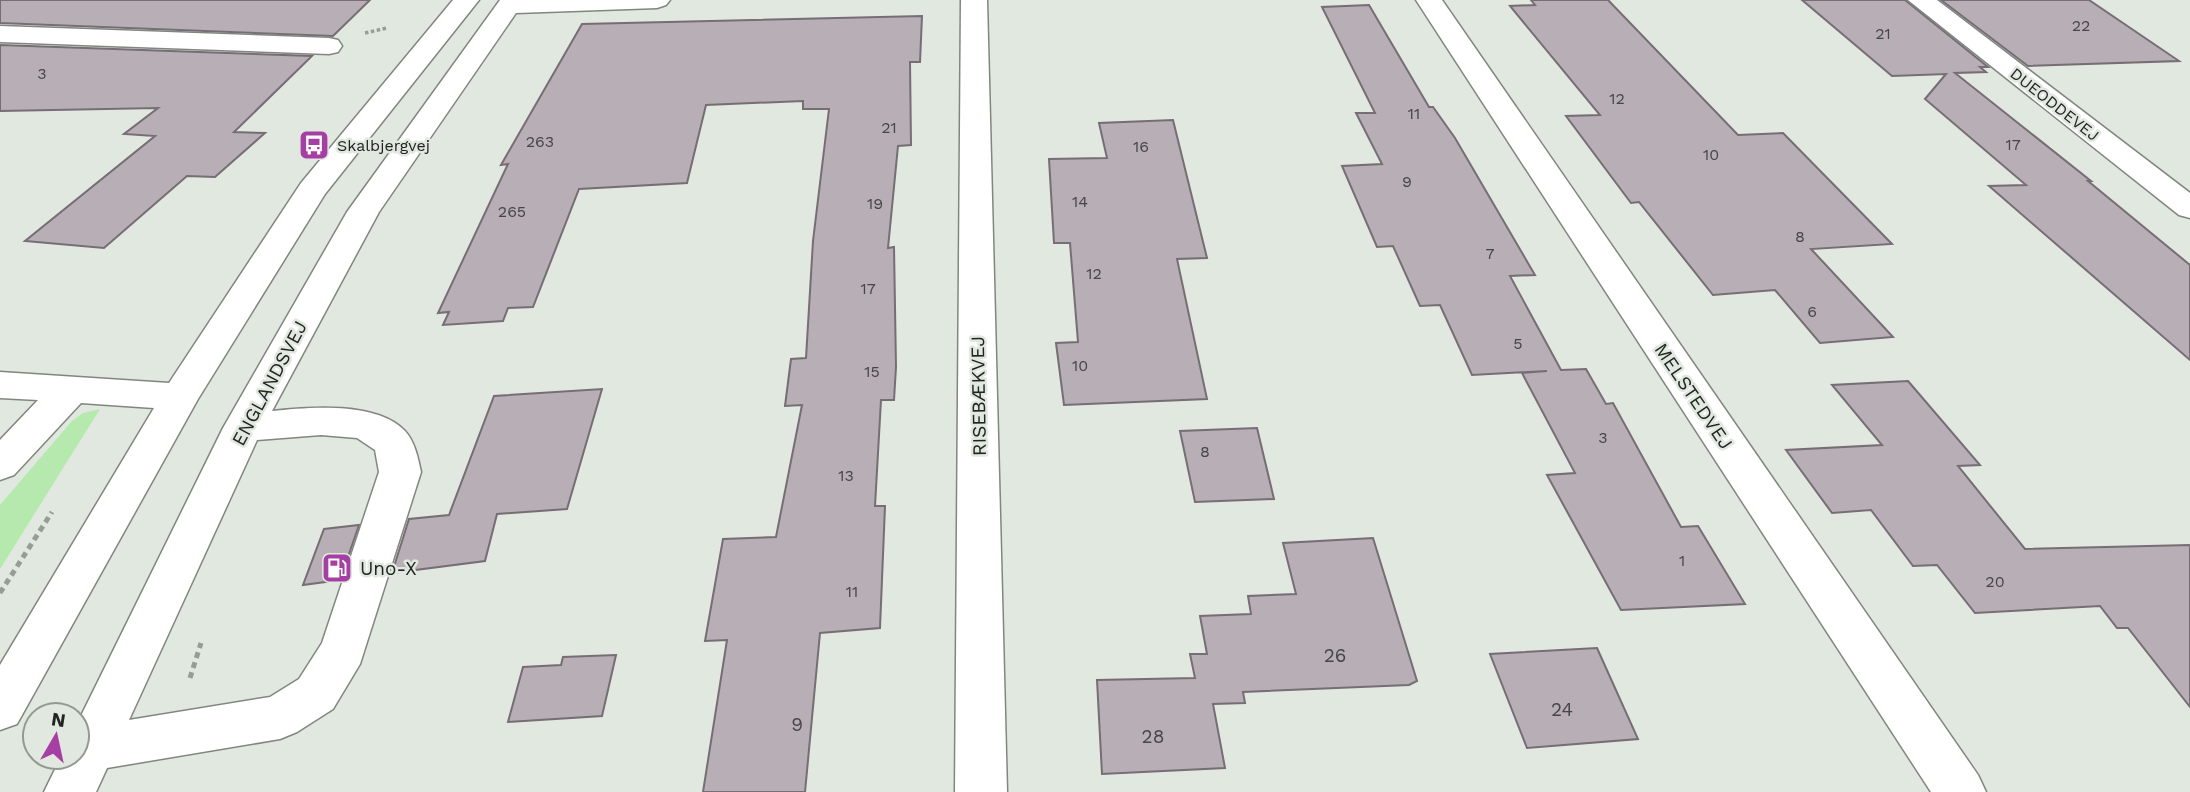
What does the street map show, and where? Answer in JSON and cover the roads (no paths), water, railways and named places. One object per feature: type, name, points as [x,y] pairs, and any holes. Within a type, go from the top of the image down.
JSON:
[{"type":"street","points":[[0,709],[180,397],[312,190],[466,0]]},
{"type":"street","points":[[511,3],[657,0]]},
{"type":"street","name":"RISEBÆKVEJ","points":[[974,0],[981,792]]},
{"type":"street","name":"MELSTEDVEJ","points":[[1429,0],[1960,792]]},
{"type":"street","name":"DUEODDEVEJ","points":[[1921,0],[2190,208]]},
{"type":"street","name":"ENGLANDSVEJ","points":[[91,742],[243,428],[363,212],[511,3]]},
{"type":"street","points":[[0,34],[329,46]]},
{"type":"street","points":[[0,385],[180,397]]},
{"type":"street","points":[[0,465],[71,390]]},
{"type":"street","points":[[91,748],[170,737],[279,717],[316,694],[343,650],[400,471],[393,443],[378,429],[346,423],[243,428]]},
{"type":"street","name":"ENGLANDSVEJ","points":[[69,792],[78,771]]},
{"type":"place","name":"Skalbjergvej","points":[[314,145]]},
{"type":"place","name":"Uno-X","points":[[337,568]]}]
